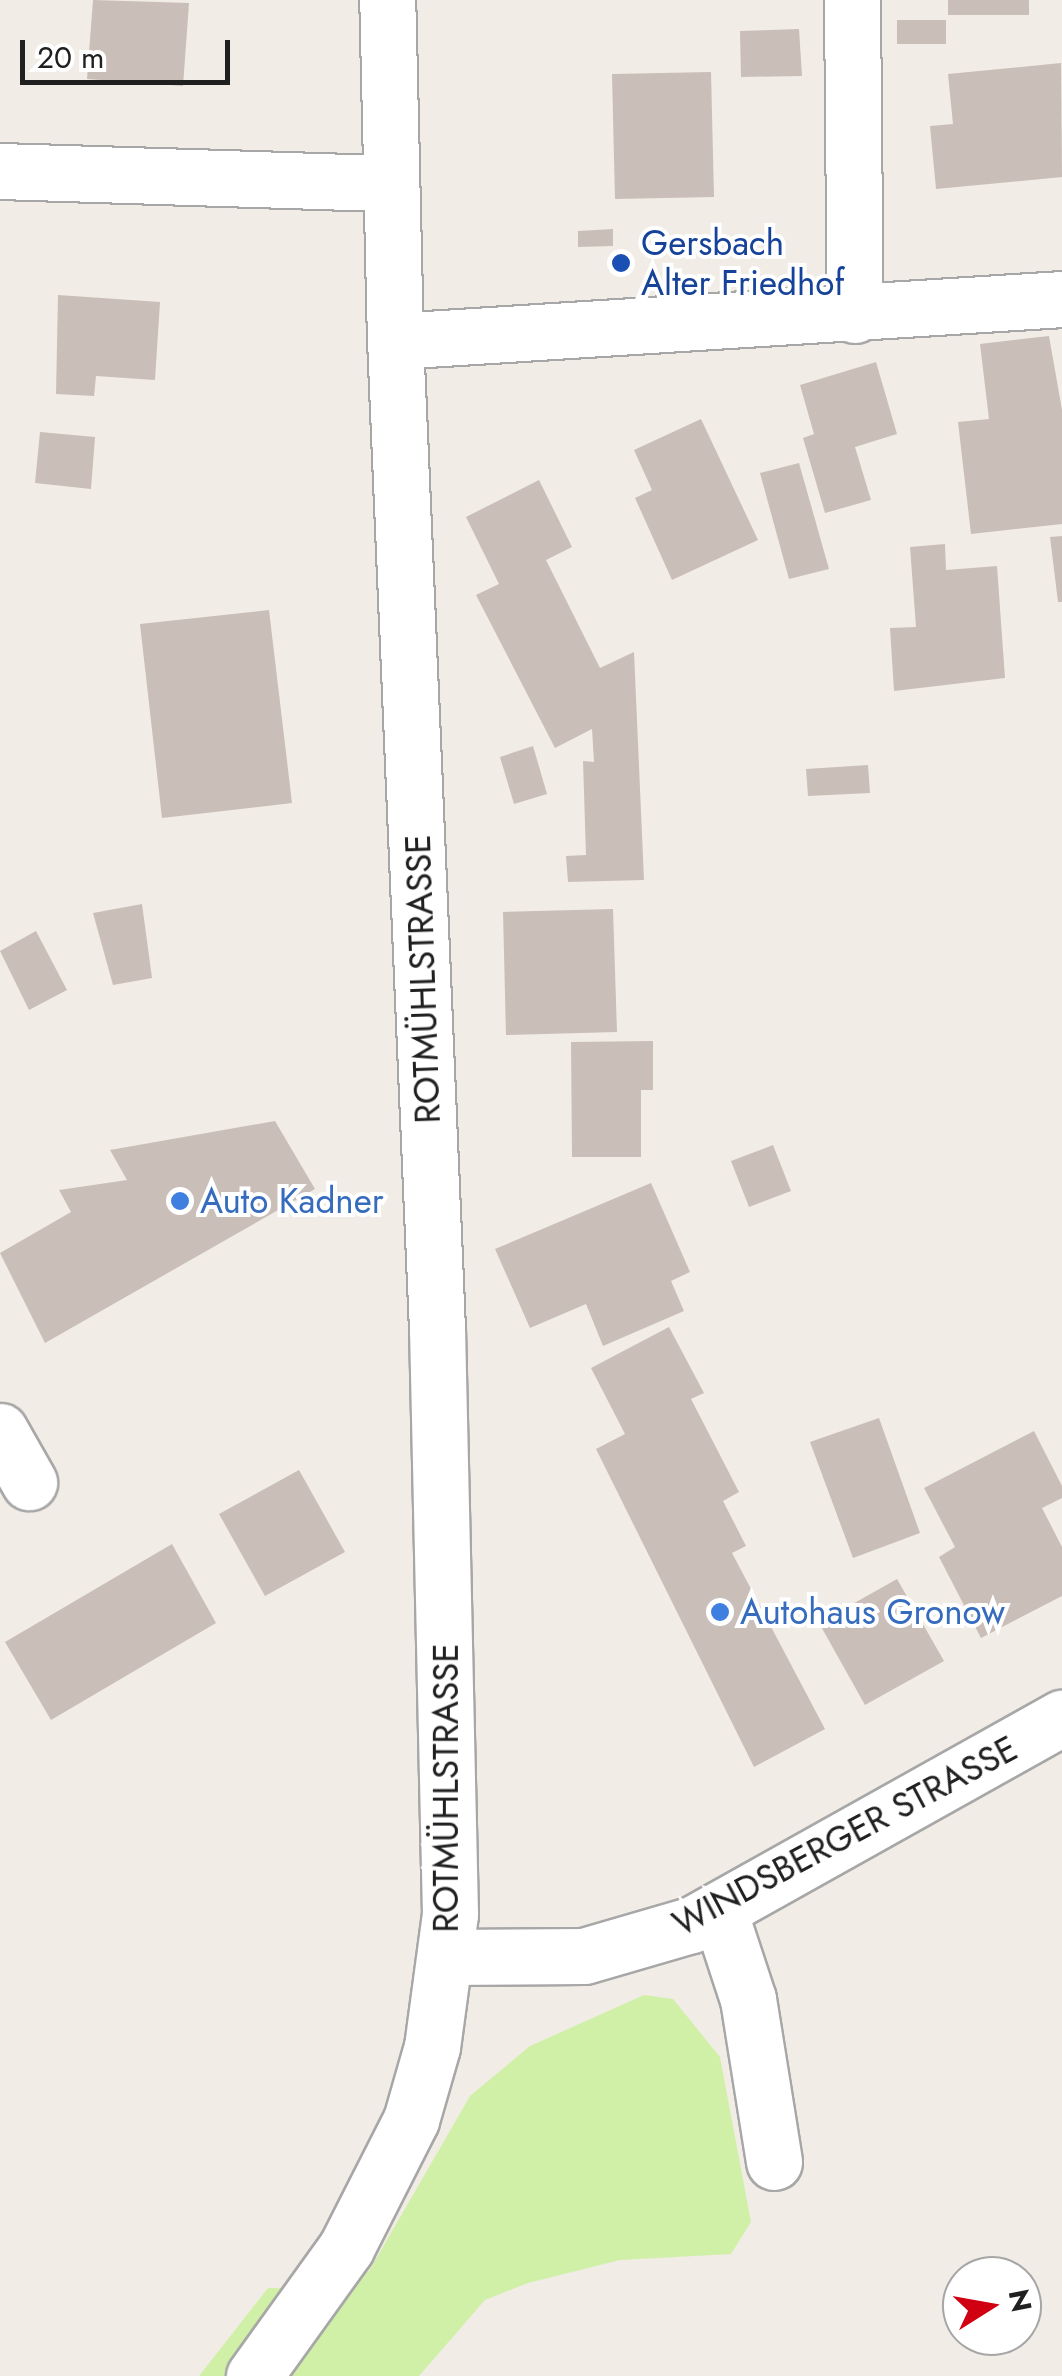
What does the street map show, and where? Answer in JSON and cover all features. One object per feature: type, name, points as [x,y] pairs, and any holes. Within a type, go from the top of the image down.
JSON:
[{"type":"street","name":"ROTMÜHLSTRASSE","points":[[254,2376],[346,2248],[412,2120],[446,1958],[451,1862],[437,1349],[389,183],[388,0]]},
{"type":"street","points":[[852,0],[855,315]]},
{"type":"street","points":[[0,171],[389,183]]},
{"type":"street","points":[[395,341],[1062,299]]},
{"type":"street","points":[[0,1432],[29,1482]]},
{"type":"street","name":"WINDSBERGER STRASSE","points":[[446,1958],[584,1956],[631,1946],[719,1912],[1062,1718]]},
{"type":"street","points":[[719,1912],[748,1999],[774,2162]]},
{"type":"green space","points":[[644,1995],[673,1999],[720,2057],[751,2222],[731,2254],[620,2260],[528,2283],[485,2300],[419,2376],[199,2376],[268,2288],[334,2289],[369,2271],[470,2096],[530,2046]]},
{"type":"building","points":[[93,0],[189,3],[183,86],[87,79]]},
{"type":"building","points":[[948,0],[1029,0],[1029,15],[948,15]]},
{"type":"building","points":[[897,20],[946,20],[946,44],[897,44]]},
{"type":"building","points":[[799,29],[802,76],[741,77],[740,31]]},
{"type":"building","points":[[1061,63],[1062,177],[936,189],[930,126],[953,124],[948,74]]},
{"type":"building","points":[[711,72],[714,197],[615,199],[612,74]]},
{"type":"building","points":[[613,229],[613,246],[578,247],[578,231]]},
{"type":"building","points":[[58,295],[160,302],[155,380],[96,376],[94,396],[56,394]]},
{"type":"building","points":[[1049,336],[1062,410],[1062,524],[971,534],[958,422],[989,419],[980,344]]},
{"type":"building","points":[[876,362],[897,434],[855,447],[871,500],[825,513],[803,438],[814,434],[800,385]]},
{"type":"building","points":[[701,419],[758,540],[672,580],[635,498],[652,490],[634,450]]},
{"type":"building","points":[[40,432],[95,437],[91,489],[35,483]]},
{"type":"building","points":[[799,463],[829,569],[789,579],[760,473]]},
{"type":"building","points":[[539,480],[572,547],[546,560],[600,668],[634,652],[644,880],[568,882],[566,856],[586,855],[583,761],[594,762],[592,729],[555,748],[476,595],[499,584],[466,517]]},
{"type":"building","points":[[1062,536],[1062,602],[1058,602],[1050,537]]},
{"type":"building","points":[[945,544],[946,570],[997,566],[1005,678],[894,691],[890,628],[916,627],[910,547]]},
{"type":"building","points":[[269,610],[292,803],[162,818],[140,624]]},
{"type":"building","points":[[533,746],[547,794],[514,804],[500,757]]},
{"type":"building","points":[[868,765],[870,793],[808,796],[806,769]]},
{"type":"building","points":[[142,904],[152,978],[113,985],[93,913]]},
{"type":"building","points":[[613,909],[617,1032],[506,1035],[503,912]]},
{"type":"building","points":[[36,931],[67,990],[29,1010],[0,951]]},
{"type":"building","points":[[653,1041],[653,1090],[641,1090],[641,1157],[572,1157],[571,1042]]},
{"type":"building","name":"Auto Kadner","points":[[275,1121],[315,1189],[45,1343],[0,1253],[71,1212],[59,1190],[127,1180],[110,1150]]},
{"type":"building","points":[[773,1145],[791,1191],[749,1207],[731,1161]]},
{"type":"building","points":[[651,1183],[690,1272],[671,1281],[684,1311],[603,1346],[586,1304],[530,1328],[495,1249]]},
{"type":"building","points":[[669,1327],[704,1393],[691,1399],[739,1492],[723,1501],[746,1546],[732,1553],[825,1729],[754,1767],[596,1449],[625,1434],[591,1368]]},
{"type":"building","points":[[879,1418],[920,1533],[853,1558],[810,1442]]},
{"type":"building","points":[[1034,1431],[1062,1486],[1062,1498],[1042,1508],[1062,1547],[1062,1596],[981,1638],[939,1557],[955,1547],[924,1488]]},
{"type":"building","points":[[299,1470],[345,1552],[265,1596],[219,1514]]},
{"type":"building","points":[[172,1544],[216,1623],[51,1720],[5,1642]]},
{"type":"building","points":[[897,1579],[944,1661],[865,1705],[819,1623]]},
{"type":"place","name":"Gersbach Alter Friedhof","points":[[621,263]]},
{"type":"place","name":"Auto Kadner","points":[[180,1201]]},
{"type":"place","name":"Autohaus Gronow","points":[[720,1612]]}]
